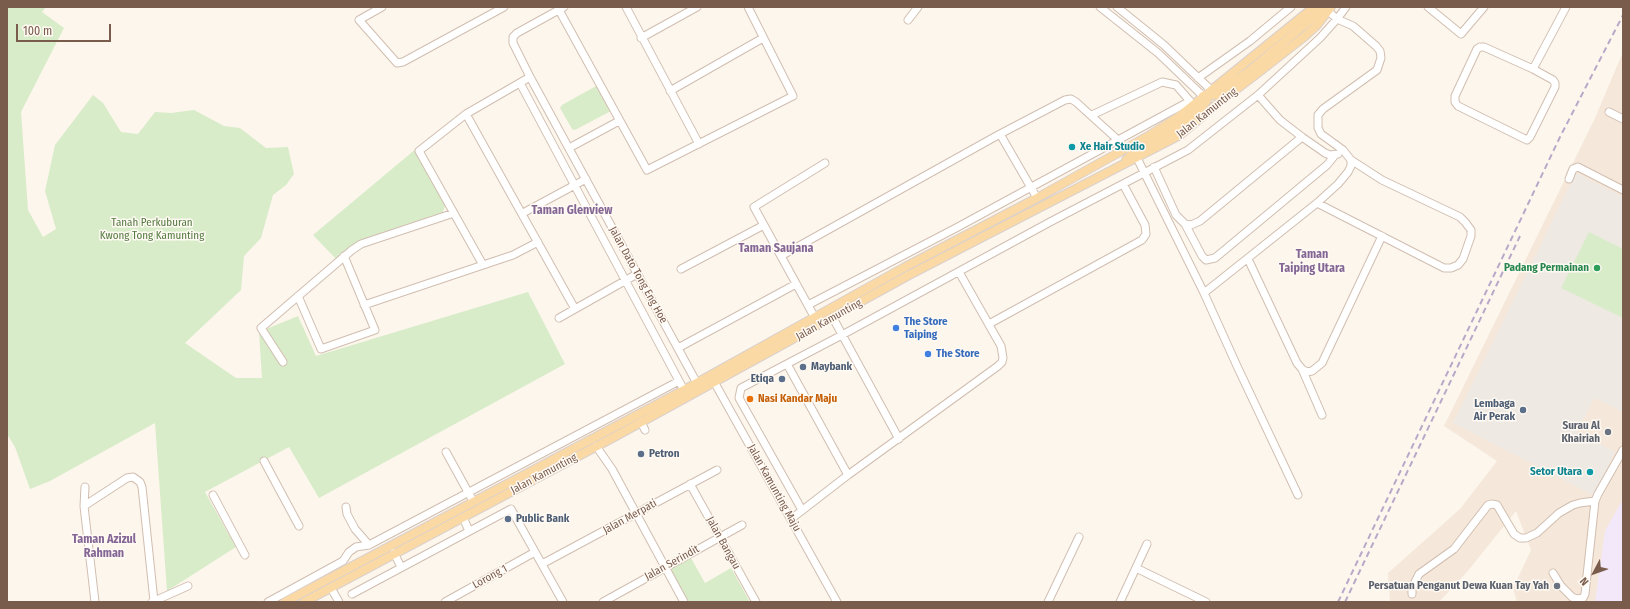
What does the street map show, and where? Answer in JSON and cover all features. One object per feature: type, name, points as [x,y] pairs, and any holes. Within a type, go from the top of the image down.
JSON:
[{"type":"main road","name":"Jalan Kamunting","points":[[285,602],[473,501],[698,386],[905,267],[1038,198],[1150,135],[1177,118],[1208,94],[1314,7]]},
{"type":"main road","name":"Jalan Kamunting","points":[[712,378],[833,318],[909,275],[1122,164],[1166,143],[1189,129],[1222,100],[1305,36],[1329,8]]},
{"type":"main road","points":[[1122,164],[1131,155],[1184,122],[1200,108],[1208,94],[1216,95],[1329,8]]},
{"type":"main road","name":"Jalan Kamunting","points":[[304,602],[640,422],[685,393]]},
{"type":"street","points":[[382,7],[359,20],[397,63],[403,62],[504,7]]},
{"type":"street","points":[[488,7],[492,14]]},
{"type":"street","points":[[626,7],[641,38],[699,144]]},
{"type":"street","points":[[641,38],[697,7]]},
{"type":"street","points":[[562,8],[619,121],[647,170],[793,96],[748,7]]},
{"type":"street","points":[[908,20],[918,7]]},
{"type":"street","points":[[1100,7],[1208,94]]},
{"type":"street","points":[[1117,7],[1164,45],[1198,78],[1208,94]]},
{"type":"street","points":[[1198,78],[1250,41],[1291,7]]},
{"type":"street","points":[[802,510],[739,398],[741,388],[1050,222],[1188,150],[1258,95],[1320,38],[1346,7]]},
{"type":"street","points":[[1428,7],[1461,34],[1484,7]]},
{"type":"street","points":[[1533,69],[1566,7]]},
{"type":"street","name":"Jalan Dato Tong Eng Hoe","points":[[562,8],[517,33],[513,37],[513,43],[698,386]]},
{"type":"street","points":[[1317,202],[1444,268],[1451,268],[1458,265],[1463,259],[1471,236],[1466,222],[1460,217],[1382,180],[1350,160],[1343,150],[1321,134],[1318,128],[1318,115],[1377,70],[1381,58],[1380,51],[1376,46],[1353,26],[1337,19],[1329,8]]},
{"type":"street","points":[[670,91],[763,38]]},
{"type":"street","points":[[1484,46],[1533,69],[1553,80],[1555,87],[1530,137],[1527,140],[1458,106],[1455,102],[1455,96],[1477,50],[1480,47],[1484,46]]},
{"type":"street","points":[[483,265],[419,151],[466,114],[530,77]]},
{"type":"street","points":[[808,305],[1032,187],[1190,101],[1176,85],[1162,82],[1092,115]]},
{"type":"street","points":[[520,83],[685,393]]},
{"type":"street","points":[[1258,95],[1280,120],[1324,153],[1335,155]]},
{"type":"street","points":[[781,256],[1000,134],[1065,100],[1071,99],[1076,102],[1118,140]]},
{"type":"street","points":[[1609,112],[1623,120]]},
{"type":"street","points":[[466,114],[575,309]]},
{"type":"street","points":[[569,148],[619,121]]},
{"type":"street","points":[[1000,134],[1038,198]]},
{"type":"street","points":[[1185,224],[1191,225],[1200,221],[1302,137]]},
{"type":"street","points":[[1154,167],[1176,215],[1185,224],[1202,256],[1206,260],[1215,258],[1327,165],[1335,155],[1343,150]]},
{"type":"street","points":[[1137,158],[1204,293],[1298,495]]},
{"type":"street","points":[[1204,293],[1248,259],[1344,178],[1351,166],[1350,160]]},
{"type":"street","points":[[815,318],[754,207],[826,163]]},
{"type":"street","points":[[1568,179],[1573,169],[1578,167],[1622,187]]},
{"type":"street","points":[[522,213],[586,179]]},
{"type":"street","points":[[988,324],[1142,240],[1146,234],[1145,225],[1123,184]]},
{"type":"street","points":[[283,362],[262,328],[298,296],[344,256],[361,244],[454,213]]},
{"type":"street","points":[[681,269],[764,225]]},
{"type":"street","points":[[1177,238],[1191,235]]},
{"type":"street","points":[[1302,369],[1307,372],[1312,371],[1322,363],[1382,236]]},
{"type":"street","points":[[364,305],[513,255],[538,242]]},
{"type":"street","points":[[298,296],[320,349],[375,330],[344,256]]},
{"type":"street","points":[[1248,259],[1297,363],[1302,369],[1322,414]]},
{"type":"street","points":[[791,519],[848,475],[998,366],[1003,358],[1003,352],[959,272]]},
{"type":"street","points":[[559,318],[638,274]]},
{"type":"street","points":[[678,348],[796,284]]},
{"type":"street","points":[[833,318],[899,439]]},
{"type":"street","points":[[787,364],[848,475]]},
{"type":"street","name":"Jalan Kamunting Maju","points":[[712,378],[837,602]]},
{"type":"street","points":[[268,602],[337,564],[346,558],[349,552],[356,547],[369,545],[679,381]]},
{"type":"street","points":[[640,422],[645,430]]},
{"type":"street","points":[[596,446],[612,469],[684,602]]},
{"type":"street","points":[[1553,573],[1557,581],[1572,596],[1576,599],[1583,598],[1585,594],[1596,501],[1598,494],[1623,450]]},
{"type":"street","points":[[446,452],[473,501]]},
{"type":"street","points":[[264,461],[299,526]]},
{"type":"street","name":"Jalan Merpati","points":[[542,564],[717,470]]},
{"type":"street","points":[[84,506],[128,478],[133,477],[140,482],[142,487],[153,602],[188,586]]},
{"type":"street","name":"Jalan Bangau","points":[[690,484],[756,602]]},
{"type":"street","points":[[85,487],[84,506],[95,602]]},
{"type":"street","points":[[213,494],[245,555]]},
{"type":"street","points":[[1412,594],[1412,588],[1419,574],[1454,549],[1488,505],[1496,505],[1514,534],[1520,538],[1526,538],[1537,533],[1559,513],[1573,505],[1588,501],[1596,501]]},
{"type":"street","points":[[346,507],[347,514],[355,529],[369,545]]},
{"type":"street","points":[[352,594],[511,509],[563,602]]},
{"type":"street","points":[[463,517],[470,531]]},
{"type":"street","name":"Jalan Serindit","points":[[603,602],[664,567],[742,526]]},
{"type":"street","points":[[1048,602],[1078,537]]},
{"type":"street","points":[[1120,602],[1147,544]]},
{"type":"street","name":"Lorong 1","points":[[445,602],[535,552]]},
{"type":"street","points":[[394,553],[401,567]]},
{"type":"street","points":[[346,558],[353,565]]},
{"type":"street","points":[[1136,568],[1206,602]]},
{"type":"street","points":[[331,588],[339,602]]},
{"type":"shaded area","points":[[1623,52],[1623,602],[1517,602],[1513,588],[1531,550],[1516,511],[1467,572],[1439,602],[1390,602],[1388,573],[1460,509],[1497,461],[1444,426],[1595,118]]},
{"type":"shaded area","points":[[1576,173],[1623,197],[1623,412],[1594,398],[1577,432],[1615,452],[1593,495],[1453,423]]},
{"type":"shaded area","points":[[1623,499],[1623,602],[1595,602],[1605,531]]},
{"type":"green space","name":"Tanah Perkuburan Kwong Tong Kamunting","points":[[7,7],[46,7],[42,12],[64,28],[21,112],[28,210],[43,237],[56,229],[45,191],[55,145],[93,95],[103,103],[121,132],[138,134],[155,112],[171,113],[194,110],[224,126],[240,128],[266,148],[288,147],[294,174],[286,185],[273,195],[261,238],[244,256],[241,290],[185,343],[236,378],[262,378],[259,332],[298,316],[316,356],[528,292],[565,364],[319,498],[289,447],[205,492],[236,547],[167,591],[155,423],[50,481],[30,489],[15,447],[7,434]]},
{"type":"green space","points":[[596,86],[611,111],[575,130],[572,129],[560,108],[562,105]]},
{"type":"green space","points":[[417,148],[446,204],[442,214],[358,242],[337,260],[313,235]]},
{"type":"green space","name":"Padang Permainan","points":[[1589,232],[1623,249],[1623,318],[1561,288]]},
{"type":"green space","points":[[691,558],[705,583],[731,568],[750,602],[689,602],[670,569]]},
{"type":"railway","points":[[1338,602],[1560,137],[1623,15]]},
{"type":"railway","points":[[1345,602],[1520,236]]},
{"type":"place","name":"Xe Hair Studio","points":[[1072,147]]},
{"type":"place","name":"Padang Permainan","points":[[1597,268]]},
{"type":"place","name":"The Store Taiping","points":[[896,328]]},
{"type":"place","name":"The Store","points":[[928,354]]},
{"type":"place","name":"Maybank","points":[[803,367]]},
{"type":"place","name":"Etiqa","points":[[782,379]]},
{"type":"place","name":"Nasi Kandar Maju","points":[[750,399]]},
{"type":"place","name":"Lembaga Air Perak","points":[[1523,410]]},
{"type":"place","name":"Surau Al Khairiah","points":[[1608,432]]},
{"type":"place","name":"Petron","points":[[641,454]]},
{"type":"place","name":"Setor Utara","points":[[1590,472]]},
{"type":"place","name":"Public Bank","points":[[508,519]]},
{"type":"place","name":"Persatuan Penganut Dewa Kuan Tay Yah","points":[[1557,586]]},
{"type":"district","name":"Taman Glenview","points":[[572,211]]},
{"type":"district","name":"Taman Saujana","points":[[776,249]]},
{"type":"district","name":"Taman Taiping Utara","points":[[1312,262]]},
{"type":"district","name":"Taman Azizul Rahman","points":[[104,547]]}]
